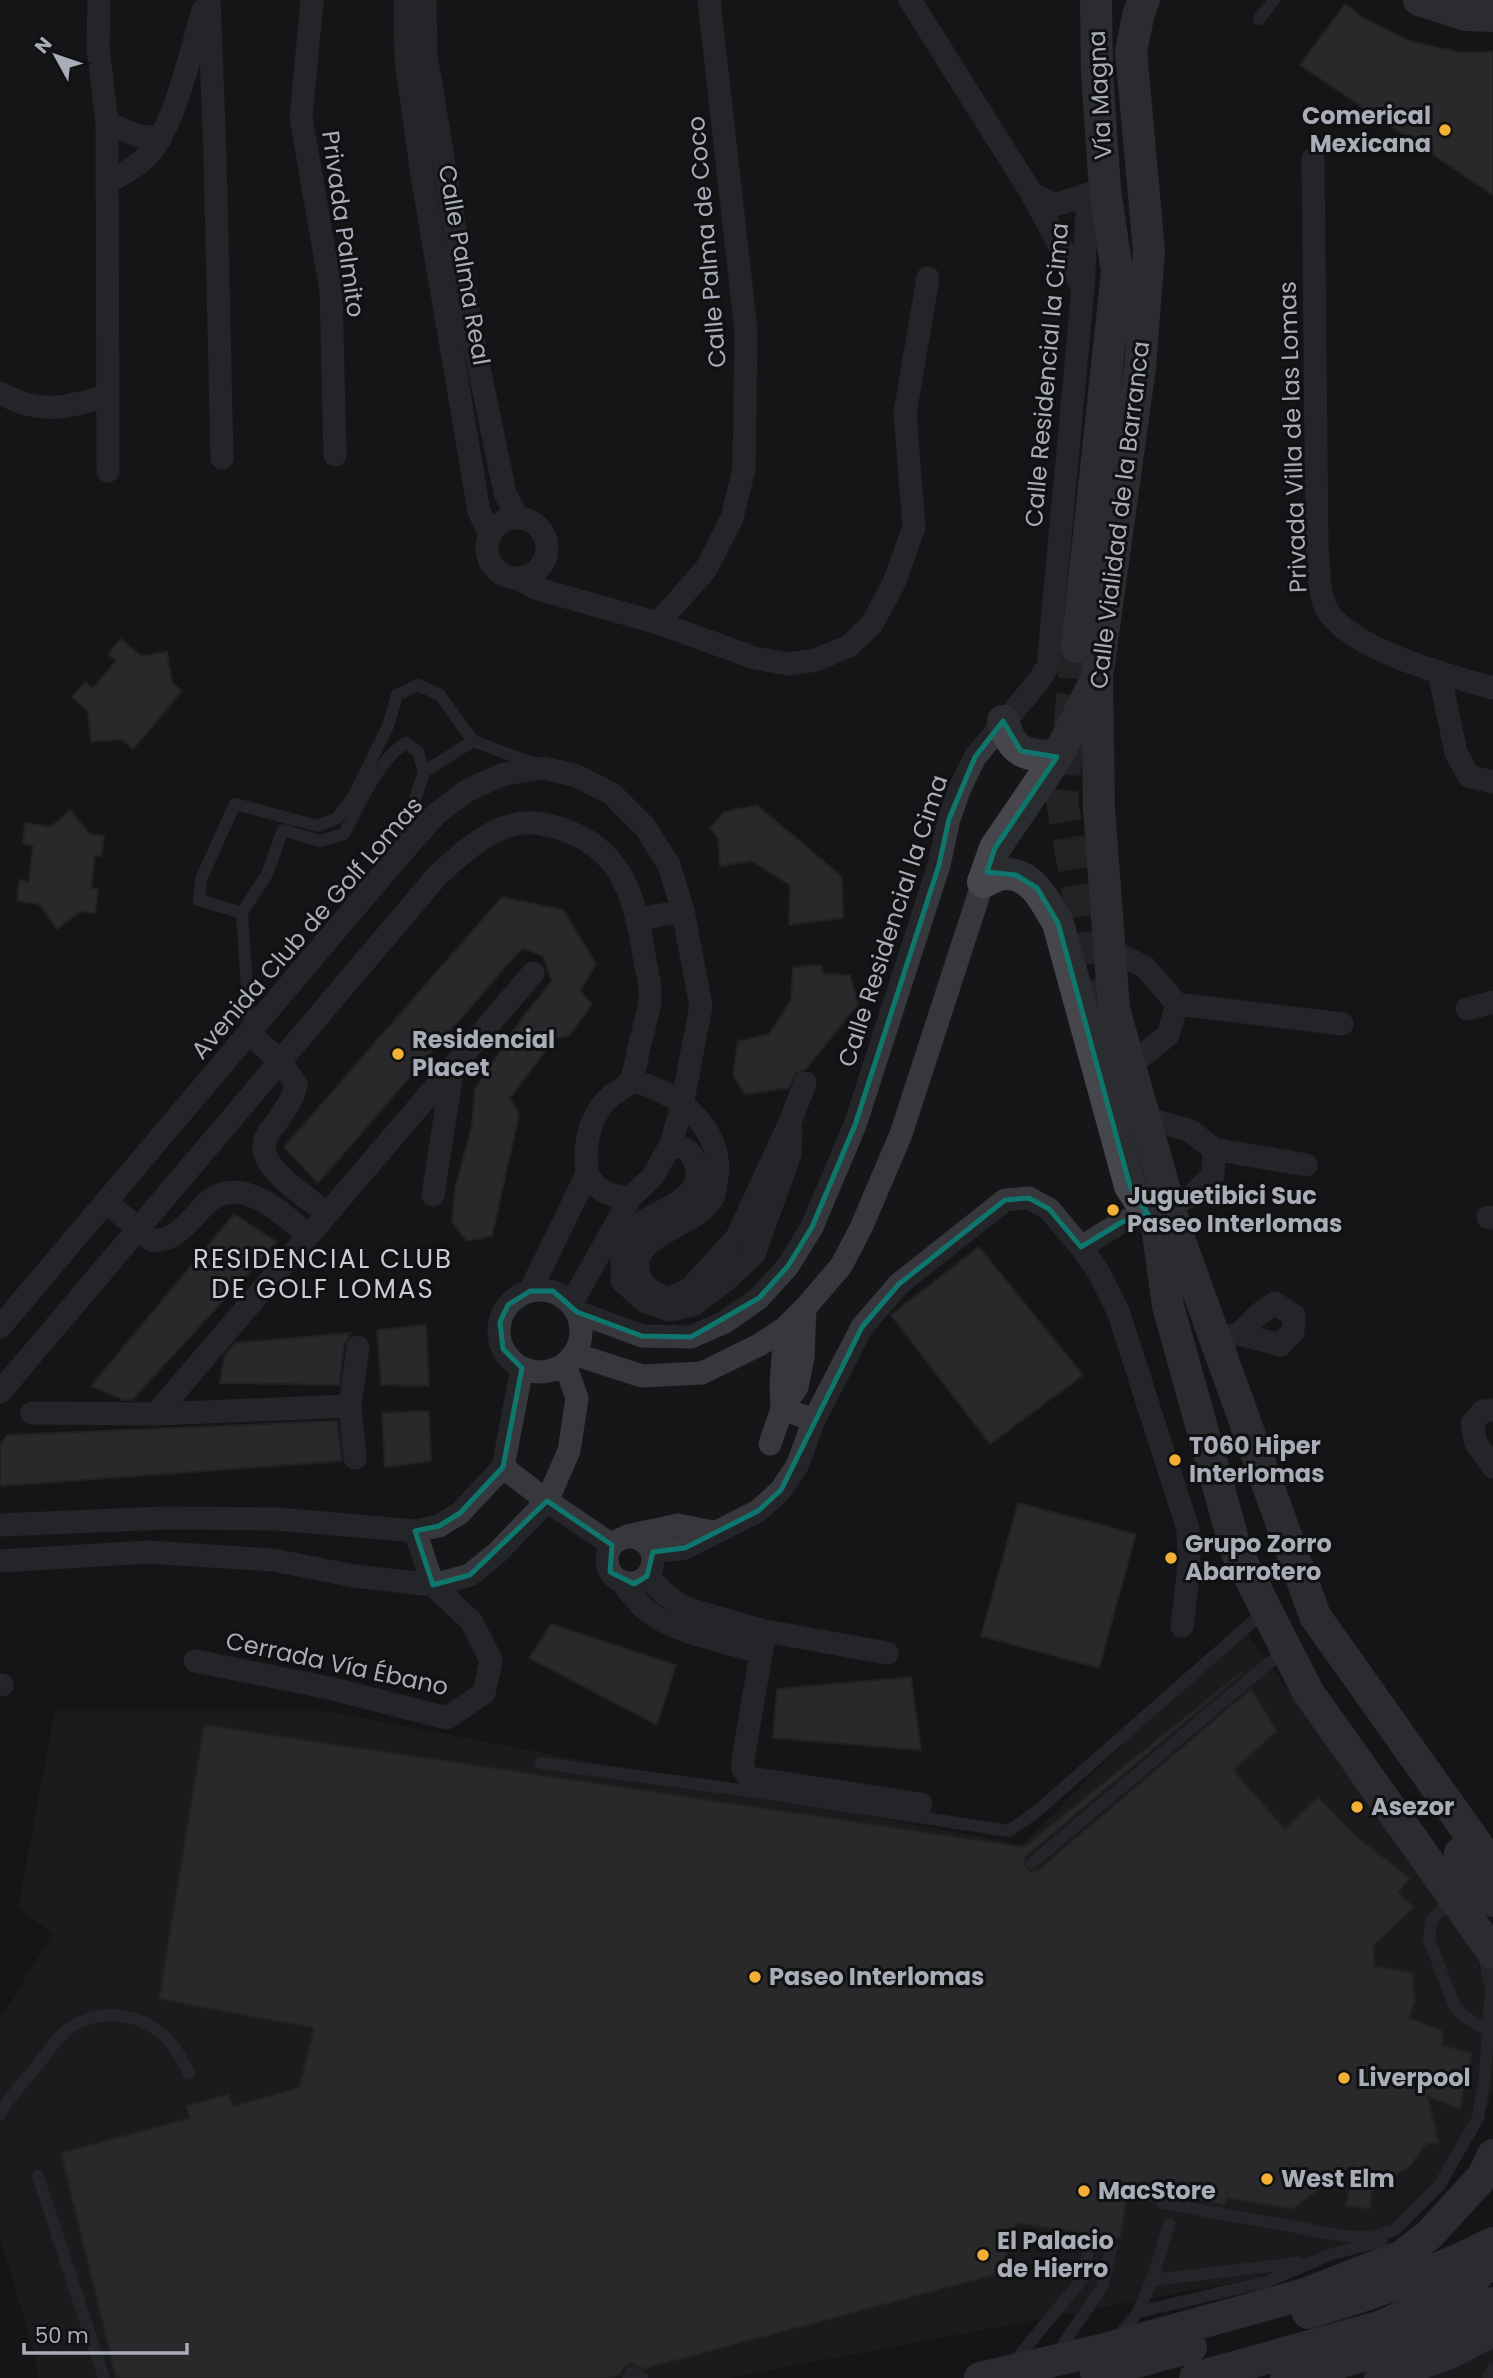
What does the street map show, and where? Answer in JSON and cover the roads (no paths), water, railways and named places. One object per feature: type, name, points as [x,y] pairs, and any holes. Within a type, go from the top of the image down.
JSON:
[{"type":"main road","name":"Vía Magna","points":[[1096,0],[1096,192]]},
{"type":"main road","points":[[1122,0],[1121,104],[1130,221],[1149,251]]},
{"type":"main road","name":"Calle Vialidad de la Barranca","points":[[1144,0],[1131,51],[1149,251],[1140,367],[1097,677],[1099,809],[1114,1009],[1130,1066],[1140,1130],[1159,1217],[1168,1306],[1236,1550],[1308,1692],[1486,1944]]},
{"type":"main road","points":[[1419,0],[1469,10]]},
{"type":"main road","name":"Calle Vialidad de la Barranca","points":[[1077,647],[1117,272],[1096,192]]},
{"type":"main road","points":[[983,882],[995,848],[1057,757],[1097,677]]},
{"type":"main road","points":[[1003,721],[1011,743],[1021,751],[1057,757]]},
{"type":"main road","points":[[983,882],[1003,874],[1016,875],[1037,888],[1058,923],[1130,1186],[1159,1217]]},
{"type":"main road","name":"Calle Vialidad de la Barranca","points":[[1159,1217],[1227,1337],[1315,1616],[1493,1867]]},
{"type":"main road","points":[[1332,1640],[1372,1724],[1493,1901]]},
{"type":"main road","points":[[1062,2370],[1109,2348],[1305,2294],[1402,2256],[1420,2234],[1483,2176],[1493,2155]]},
{"type":"main road","points":[[993,2375],[1140,2362],[1359,2298],[1458,2260],[1493,2243]]},
{"type":"main road","points":[[1195,2378],[1379,2327],[1465,2288],[1493,2259]]},
{"type":"main road","points":[[1286,2378],[1418,2340],[1493,2303]]},
{"type":"main road","points":[[1380,2378],[1450,2353],[1493,2330]]},
{"type":"street","points":[[99,0],[98,47],[107,123],[107,471]]},
{"type":"street","points":[[108,182],[133,168],[161,138],[208,0]]},
{"type":"street","points":[[208,0],[215,155],[222,458]]},
{"type":"street","name":"Privada Palmito","points":[[312,0],[301,118],[331,290],[335,455]]},
{"type":"street","name":"Calle Palma Real","points":[[405,0],[406,60],[422,175],[479,511],[490,535]]},
{"type":"street","name":"Calle Palma Real","points":[[425,0],[426,55],[472,334],[505,493],[517,517]]},
{"type":"street","name":"Calle Palma de Coco","points":[[658,623],[705,569],[732,518],[744,469],[746,330],[709,0]]},
{"type":"street","points":[[910,0],[1031,194],[1083,288]]},
{"type":"street","points":[[107,123],[138,136],[161,138]]},
{"type":"street","name":"Privada Villa de las Lomas","points":[[1313,159],[1317,546],[1323,602],[1340,626],[1364,642],[1439,672],[1493,688]]},
{"type":"street","points":[[1031,194],[1055,205],[1096,192]]},
{"type":"street","name":"Calle Residencial la Cima","points":[[574,1308],[642,1336],[691,1337],[725,1322],[759,1298],[788,1266],[812,1227],[855,1125],[939,865],[949,819],[960,788],[975,757],[1048,666],[1083,288],[1096,192]]},
{"type":"street","points":[[580,600],[556,577],[547,552],[545,535],[534,522],[517,517],[501,522],[490,535],[487,550],[491,564],[502,574],[517,578],[535,588],[658,623],[755,658],[788,664],[816,660],[849,646],[872,624],[894,583],[914,527],[905,413],[928,278]]},
{"type":"street","points":[[0,393],[15,402],[48,409],[76,405],[106,396]]},
{"type":"street","points":[[517,578],[531,575],[542,565],[547,552]]},
{"type":"street","points":[[1439,672],[1456,753],[1469,776],[1493,782]]},
{"type":"street","name":"Avenida Club de Golf Lomas","points":[[0,1327],[436,814],[468,790],[504,774],[544,768],[577,776],[612,794],[645,827],[668,866],[683,911],[701,1006],[682,1105],[671,1144],[653,1176],[631,1197],[574,1308]]},
{"type":"street","points":[[0,1392],[437,876],[470,846],[502,828],[534,822],[567,829],[594,844],[614,863],[626,884],[639,919],[651,998],[630,1082],[608,1098],[597,1113],[589,1131],[585,1154],[587,1174],[594,1185],[605,1193],[631,1197]]},
{"type":"street","points":[[0,1561],[148,1552],[273,1560],[354,1576],[433,1585],[470,1575],[497,1553],[547,1500],[569,1451],[577,1398],[569,1359],[581,1333],[574,1308],[553,1291],[530,1291],[508,1305],[500,1322],[503,1349],[508,1357],[522,1368],[544,1371],[569,1359],[642,1376],[702,1373],[759,1345],[785,1328],[841,1266],[861,1228],[901,1134],[983,882]]},
{"type":"street","points":[[639,919],[683,911]]},
{"type":"street","points":[[1109,949],[1145,967],[1177,1004],[1342,1024]]},
{"type":"street","points":[[156,1414],[533,973]]},
{"type":"street","points":[[1467,1009],[1493,1002]]},
{"type":"street","points":[[1130,1066],[1168,1035],[1177,1004]]},
{"type":"street","points":[[250,1034],[280,1061],[296,1084],[294,1095],[266,1136],[265,1157],[273,1169],[327,1213]]},
{"type":"street","points":[[433,1195],[453,1066]]},
{"type":"street","points":[[630,1082],[658,1088],[706,1127],[719,1164],[714,1195],[698,1214],[652,1241],[637,1257],[638,1278],[649,1291],[669,1299],[690,1289],[737,1237],[791,1121],[805,1083]]},
{"type":"street","points":[[671,1144],[685,1147],[692,1155],[697,1167],[694,1183],[684,1200],[640,1224],[622,1246],[622,1281],[646,1302],[669,1310],[693,1306],[754,1254],[790,1154],[791,1121]]},
{"type":"street","points":[[1140,1130],[1189,1130],[1214,1149],[1306,1165]]},
{"type":"street","points":[[1081,1247],[1122,1222],[1159,1217],[1193,1195],[1213,1175],[1214,1149]]},
{"type":"street","points":[[530,1291],[587,1174]]},
{"type":"street","points":[[106,1202],[153,1241],[165,1240],[177,1234],[209,1202],[226,1194],[243,1194],[274,1206],[308,1235]]},
{"type":"street","points":[[653,1552],[685,1548],[758,1511],[781,1490],[797,1466],[814,1420],[862,1327],[899,1284],[1005,1200],[1029,1198],[1049,1209],[1081,1247],[1109,1291],[1118,1311],[1188,1528],[1189,1566],[1182,1626]]},
{"type":"street","points":[[1275,1303],[1294,1316],[1293,1332],[1280,1345],[1227,1337],[1275,1303]]},
{"type":"street","points":[[770,1444],[782,1409],[797,1387],[803,1358],[805,1308]]},
{"type":"street","points":[[782,1409],[785,1328]]},
{"type":"street","points":[[355,1458],[350,1406],[358,1347]]},
{"type":"street","points":[[0,1525],[208,1518],[277,1519],[415,1531],[439,1527],[460,1513],[503,1467],[522,1368]]},
{"type":"street","points":[[32,1413],[156,1414],[350,1406]]},
{"type":"street","points":[[782,1409],[814,1420]]},
{"type":"street","points":[[1493,1410],[1483,1411],[1472,1423],[1476,1443],[1493,1467]]},
{"type":"street","points":[[503,1467],[547,1500],[617,1541],[678,1525],[713,1532]]},
{"type":"street","name":"Cerrada Vía Ébano","points":[[195,1661],[329,1688],[447,1718],[484,1693],[491,1660],[471,1621],[433,1585],[415,1531]]},
{"type":"street","points":[[621,1581],[634,1584],[647,1576],[653,1565],[653,1552],[646,1541],[635,1536],[617,1541],[607,1558],[610,1572],[648,1612],[680,1617],[763,1642],[887,1653]]},
{"type":"street","points":[[647,1576],[665,1594],[680,1617]]},
{"type":"street","points":[[763,1642],[743,1759],[743,1769],[750,1778],[921,1804]]},
{"type":"lane","points":[[1259,19],[1274,0]]},
{"type":"lane","points":[[284,824],[318,827],[337,818],[352,799],[388,726],[397,695],[418,685],[440,695],[473,741],[544,768]]},
{"type":"lane","points":[[396,859],[424,772],[473,741]]},
{"type":"lane","points":[[242,913],[199,900],[201,879],[235,804],[320,841],[344,834],[394,750],[406,743],[418,752],[424,772]]},
{"type":"lane","points":[[250,1034],[242,913],[267,874],[284,824]]},
{"type":"lane","points":[[541,1763],[756,1792],[1010,1831],[1036,1812],[1267,1609]]},
{"type":"lane","points":[[1032,1863],[1287,1650]]},
{"type":"lane","points":[[1454,1898],[1431,1920],[1429,1940],[1455,2007],[1465,2017],[1488,2030]]},
{"type":"lane","points":[[1395,2231],[1439,2186],[1478,2119],[1485,2077],[1491,1989],[1486,1944]]},
{"type":"lane","points":[[0,2113],[59,2037],[83,2021],[97,2016],[127,2017],[153,2027],[174,2047],[189,2073]]},
{"type":"lane","points":[[38,2176],[104,2378]]},
{"type":"lane","points":[[1162,2203],[1345,2236],[1370,2236],[1395,2231],[1420,2234]]},
{"type":"lane","points":[[1109,2348],[1138,2312],[1152,2280],[1170,2224]]},
{"type":"lane","points":[[1152,2280],[1229,2269],[1287,2266],[1420,2234]]},
{"type":"lane","points":[[993,2375],[1083,2277],[1089,2245]]},
{"type":"lane","points":[[1062,2370],[1102,2287],[1111,2249]]},
{"type":"lane","points":[[1138,2312],[1266,2282],[1332,2254]]},
{"type":"lane","points":[[1488,2378],[1493,2370]]},
{"type":"lane","points":[[628,2378],[631,2372],[642,2378]]},
{"type":"tunnel","points":[[1077,647],[1062,801],[1103,1036],[1136,1142]]},
{"type":"place","name":"Comerical Mexicana","points":[[1445,130]]},
{"type":"place","name":"Residencial Placet","points":[[398,1054]]},
{"type":"place","name":"Juguetibici Suc Paseo Interlomas","points":[[1113,1210]]},
{"type":"place","name":"T060 Hiper Interlomas","points":[[1175,1460]]},
{"type":"place","name":"Grupo Zorro Abarrotero","points":[[1171,1558]]},
{"type":"place","name":"Asezor","points":[[1357,1807]]},
{"type":"place","name":"Paseo Interlomas","points":[[755,1977]]},
{"type":"place","name":"Liverpool","points":[[1344,2078]]},
{"type":"place","name":"West Elm","points":[[1267,2179]]},
{"type":"place","name":"MacStore","points":[[1084,2191]]},
{"type":"place","name":"El Palacio de Hierro","points":[[983,2255]]},
{"type":"district","name":"RESIDENCIAL CLUB DE GOLF LOMAS","points":[[323,1274]]}]
